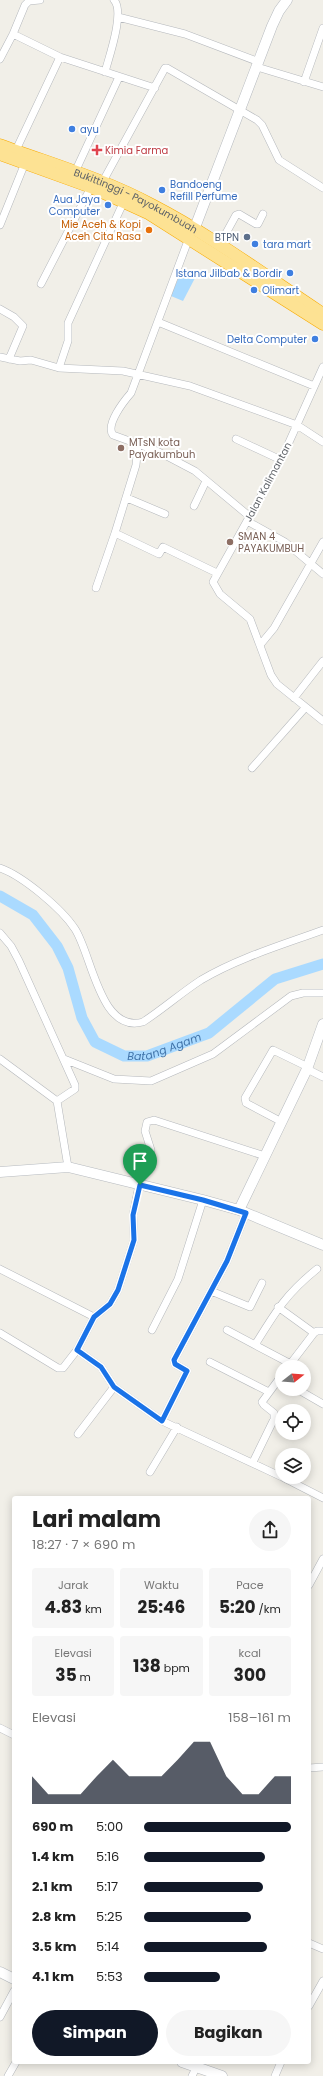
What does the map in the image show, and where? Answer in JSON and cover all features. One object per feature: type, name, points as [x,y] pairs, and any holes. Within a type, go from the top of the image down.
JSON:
[{"type":"highway","name":"Bukittinggi - Payokumbuah","points":[[0,144],[16,150],[52,168],[153,205],[191,234],[323,324]]},
{"type":"highway","name":"Bukittinggi - Payokumbuah","points":[[0,154],[25,163],[75,172],[124,201],[219,246],[323,314]]},
{"type":"street","points":[[0,59],[13,34],[24,5],[29,1],[40,0]]},
{"type":"street","points":[[105,72],[118,17],[117,6],[114,0]]},
{"type":"street","points":[[287,0],[279,11],[272,26],[131,393],[122,402],[110,427],[113,435],[157,451],[195,471],[248,519],[285,542],[323,574]]},
{"type":"street","points":[[118,17],[185,34],[258,65],[323,88]]},
{"type":"street","points":[[304,82],[323,28]]},
{"type":"street","points":[[13,34],[60,57],[154,88]]},
{"type":"street","points":[[16,150],[60,57]]},
{"type":"street","points":[[40,284],[165,68],[252,116],[262,125],[279,160],[323,188]]},
{"type":"street","points":[[75,172],[119,77]]},
{"type":"street","points":[[0,225],[25,163]]},
{"type":"street","points":[[60,368],[68,341],[68,323],[124,201]]},
{"type":"street","points":[[219,246],[236,215],[239,214],[258,224],[264,214]]},
{"type":"street","points":[[0,310],[14,317],[23,326],[9,359]]},
{"type":"street","points":[[158,322],[314,386]]},
{"type":"street","points":[[0,357],[30,360],[60,368],[122,371],[137,376],[190,386],[297,425],[323,442]]},
{"type":"street","name":"Jalan Kalimantan","points":[[217,573],[280,460],[323,367]]},
{"type":"street","points":[[236,439],[280,460]]},
{"type":"street","points":[[96,588],[127,498],[136,465],[138,444]]},
{"type":"street","points":[[194,506],[206,481]]},
{"type":"street","points":[[127,498],[165,514]]},
{"type":"street","points":[[115,533],[159,554],[162,547],[217,573],[213,582],[220,594],[250,619],[271,674],[277,684],[323,721]]},
{"type":"street","points":[[260,645],[274,628],[310,563],[320,553],[323,542]]},
{"type":"street","points":[[294,698],[323,661]]},
{"type":"street","points":[[252,768],[305,708]]},
{"type":"street","points":[[0,868],[26,881],[72,925],[81,942],[105,1001],[118,1018],[137,1024],[143,1022],[186,990],[215,974],[268,950],[323,930]]},
{"type":"street","points":[[0,933],[11,946],[19,961],[75,1085],[74,1089],[57,1101]]},
{"type":"street","points":[[64,1059],[114,1079],[151,1081],[213,1054],[291,996],[303,992],[323,993]]},
{"type":"street","points":[[162,1421],[187,1371],[175,1364],[174,1360],[227,1261],[243,1212],[265,1156],[280,1121],[307,1068],[323,1024]]},
{"type":"street","points":[[280,1121],[246,1103],[245,1098],[272,1051],[323,1077]]},
{"type":"street","points":[[0,1059],[57,1101],[68,1167]]},
{"type":"street","points":[[151,1150],[145,1127],[147,1122],[154,1120],[265,1156]]},
{"type":"street","points":[[0,1172],[68,1167],[203,1200],[243,1212],[323,1245]]},
{"type":"street","points":[[0,1332],[58,1368],[62,1368],[77,1350],[94,1317],[110,1304],[118,1290],[126,1269],[134,1240],[133,1215],[140,1185]]},
{"type":"street","points":[[152,1330],[178,1280],[203,1200]]},
{"type":"street","points":[[0,1269],[94,1317]]},
{"type":"street","points":[[255,1345],[278,1307],[296,1286],[317,1269]]},
{"type":"street","points":[[211,1291],[250,1307],[262,1283]]},
{"type":"street","points":[[278,1307],[314,1333]]},
{"type":"street","points":[[227,1330],[279,1360]]},
{"type":"street","points":[[294,1360],[314,1333],[317,1331],[323,1331]]},
{"type":"street","points":[[77,1350],[101,1367],[114,1387],[162,1421],[275,1473]]},
{"type":"street","points":[[210,1362],[269,1392]]},
{"type":"street","points":[[253,1462],[274,1419],[274,1413],[262,1402],[275,1385]]},
{"type":"street","points":[[78,1434],[114,1387]]},
{"type":"street","points":[[309,1396],[323,1404]]},
{"type":"street","points":[[150,1472],[177,1427]]},
{"type":"street","points":[[296,1484],[323,1498]]},
{"type":"street","points":[[311,1581],[323,1559]]},
{"type":"street","points":[[0,1728],[12,1734]]},
{"type":"street","points":[[311,1768],[323,1767]]},
{"type":"street","points":[[311,1944],[323,1949]]},
{"type":"street","points":[[0,1972],[12,1978]]},
{"type":"street","points":[[311,2002],[323,1981]]},
{"type":"street","points":[[0,2017],[12,1995]]},
{"type":"street","points":[[8,2076],[15,2064]]},
{"type":"street","points":[[184,2064],[194,2072],[222,2076]]},
{"type":"street","points":[[275,2076],[279,2064]]},
{"type":"water","points":[[187,273],[195,278],[183,301],[171,296],[180,274],[185,276]]},
{"type":"waterway","name":"Batang Agam","points":[[0,896],[33,915],[57,946],[68,968],[82,1018],[95,1042],[124,1056],[147,1056],[209,1033],[275,979],[323,964]]},
{"type":"place","name":"ayu","points":[[72,129]]},
{"type":"place","name":"Kimia Farma","points":[[97,150]]},
{"type":"place","name":"Bandoeng Refill Perfume","points":[[162,190]]},
{"type":"place","name":"Aua Jaya Computer","points":[[108,205]]},
{"type":"place","name":"Mie Aceh & Kopi Aceh Cita Rasa","points":[[149,230]]},
{"type":"place","name":"BTPN","points":[[247,237]]},
{"type":"place","name":"tara mart","points":[[255,244]]},
{"type":"place","name":"Istana Jilbab & Bordir","points":[[290,273]]},
{"type":"place","name":"Olimart","points":[[254,290]]},
{"type":"place","name":"Delta Computer","points":[[315,339]]},
{"type":"place","name":"MTsN kota Payakumbuh","points":[[121,448]]},
{"type":"place","name":"SMAN 4 PAYAKUMBUH","points":[[230,542]]},
{"type":"route","points":[[140,1185],[203,1200],[246,1213],[227,1261],[173,1362],[187,1371],[162,1421],[126,1397],[114,1387],[101,1367],[87,1359],[77,1350],[94,1317],[110,1304],[118,1290],[126,1269],[134,1240],[132,1221],[133,1210],[140,1185]]}]
